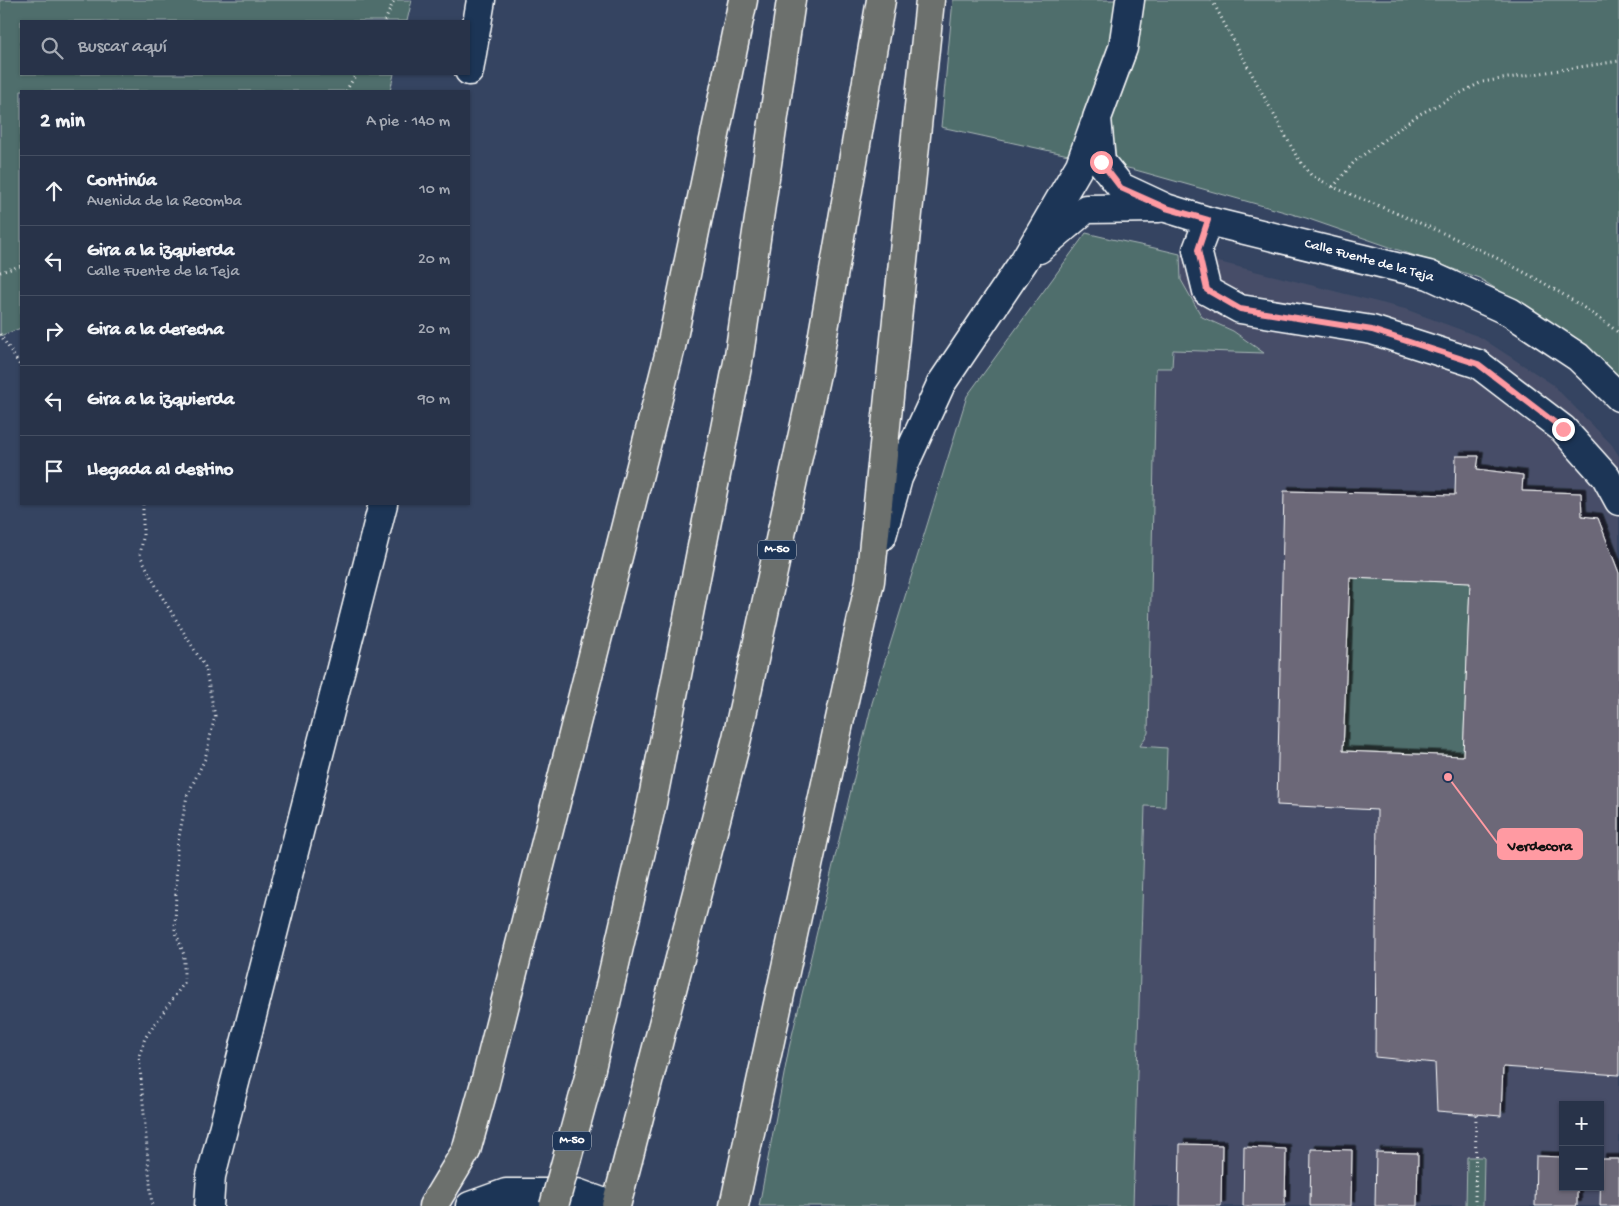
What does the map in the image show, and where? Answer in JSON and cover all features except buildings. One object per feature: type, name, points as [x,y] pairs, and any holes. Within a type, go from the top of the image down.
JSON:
[{"type":"highway","points":[[433,1206],[466,1151],[487,1073],[671,347],[743,0]]},
{"type":"highway","name":"M-50","points":[[554,1206],[589,1077],[652,803],[738,362],[791,0]]},
{"type":"highway","name":"M-50","points":[[615,1206],[646,1094],[737,738],[817,369],[881,0]]},
{"type":"highway","points":[[734,1206],[870,581],[930,0]]},
{"type":"street","points":[[470,67],[481,0]]},
{"type":"street","points":[[870,581],[898,478],[941,384],[1024,261],[1080,166],[1124,48],[1130,0]]},
{"type":"street","points":[[466,90],[469,75]]},
{"type":"street","name":"Calle Fuente de la Teja","points":[[1097,118],[1101,162],[1121,188],[1166,208],[1208,220],[1429,275],[1510,312],[1578,357],[1619,398]]},
{"type":"street","points":[[1024,261],[1086,209],[1166,208]]},
{"type":"street","points":[[1208,220],[1198,250],[1207,290],[1240,309],[1372,330],[1478,364],[1563,429],[1606,477],[1619,501]]},
{"type":"street","points":[[209,1206],[211,1176],[383,505]]},
{"type":"street","points":[[470,1206],[506,1193],[577,1193],[615,1206]]},
{"type":"path","points":[[386,20],[394,0]]},
{"type":"path","points":[[1212,0],[1297,157],[1311,175],[1334,187],[1450,236],[1526,272],[1568,296],[1619,333]]},
{"type":"path","points":[[1334,187],[1355,161],[1418,115],[1482,82],[1619,61]]},
{"type":"path","points":[[347,90],[355,75]]},
{"type":"path","points":[[0,272],[20,266]]},
{"type":"path","points":[[0,334],[20,364]]},
{"type":"path","points":[[143,505],[143,538],[140,555],[158,592],[205,667],[215,716],[206,758],[187,796],[177,847],[175,930],[184,955],[184,983],[145,1038],[139,1056],[152,1206]]},
{"type":"path","points":[[1475,1206],[1476,1114]]},
{"type":"shaded area","points":[[1180,254],[1405,309],[1480,337],[1552,384],[1612,445],[1619,456],[1619,1206],[1133,1206],[1145,806],[1165,806],[1166,749],[1139,746],[1156,367],[1172,368],[1181,280]]},
{"type":"green space","points":[[0,0],[412,0],[407,20],[20,20],[20,75],[394,75],[390,90],[20,90],[20,328],[0,336]]},
{"type":"green space","points":[[953,0],[1619,0],[1619,379],[1589,348],[1479,278],[1306,218],[1132,169],[941,127]]},
{"type":"green space","points":[[1086,233],[1180,254],[1181,280],[1202,317],[1233,331],[1264,353],[1173,350],[1172,368],[1156,368],[1148,733],[1140,746],[1167,748],[1165,807],[1145,806],[1133,1206],[759,1206],[789,1048],[872,703],[967,396]]},
{"type":"green space","points":[[1350,578],[1470,583],[1463,756],[1343,751]]},
{"type":"green space","points":[[1467,1157],[1484,1157],[1483,1206],[1466,1206]]},
{"type":"place","name":"Verdecora","points":[[1448,777]]},
{"type":"route","points":[[1101,162],[1121,188],[1166,208],[1208,220],[1198,250],[1207,290],[1240,309],[1372,330],[1478,364],[1563,429]]}]
